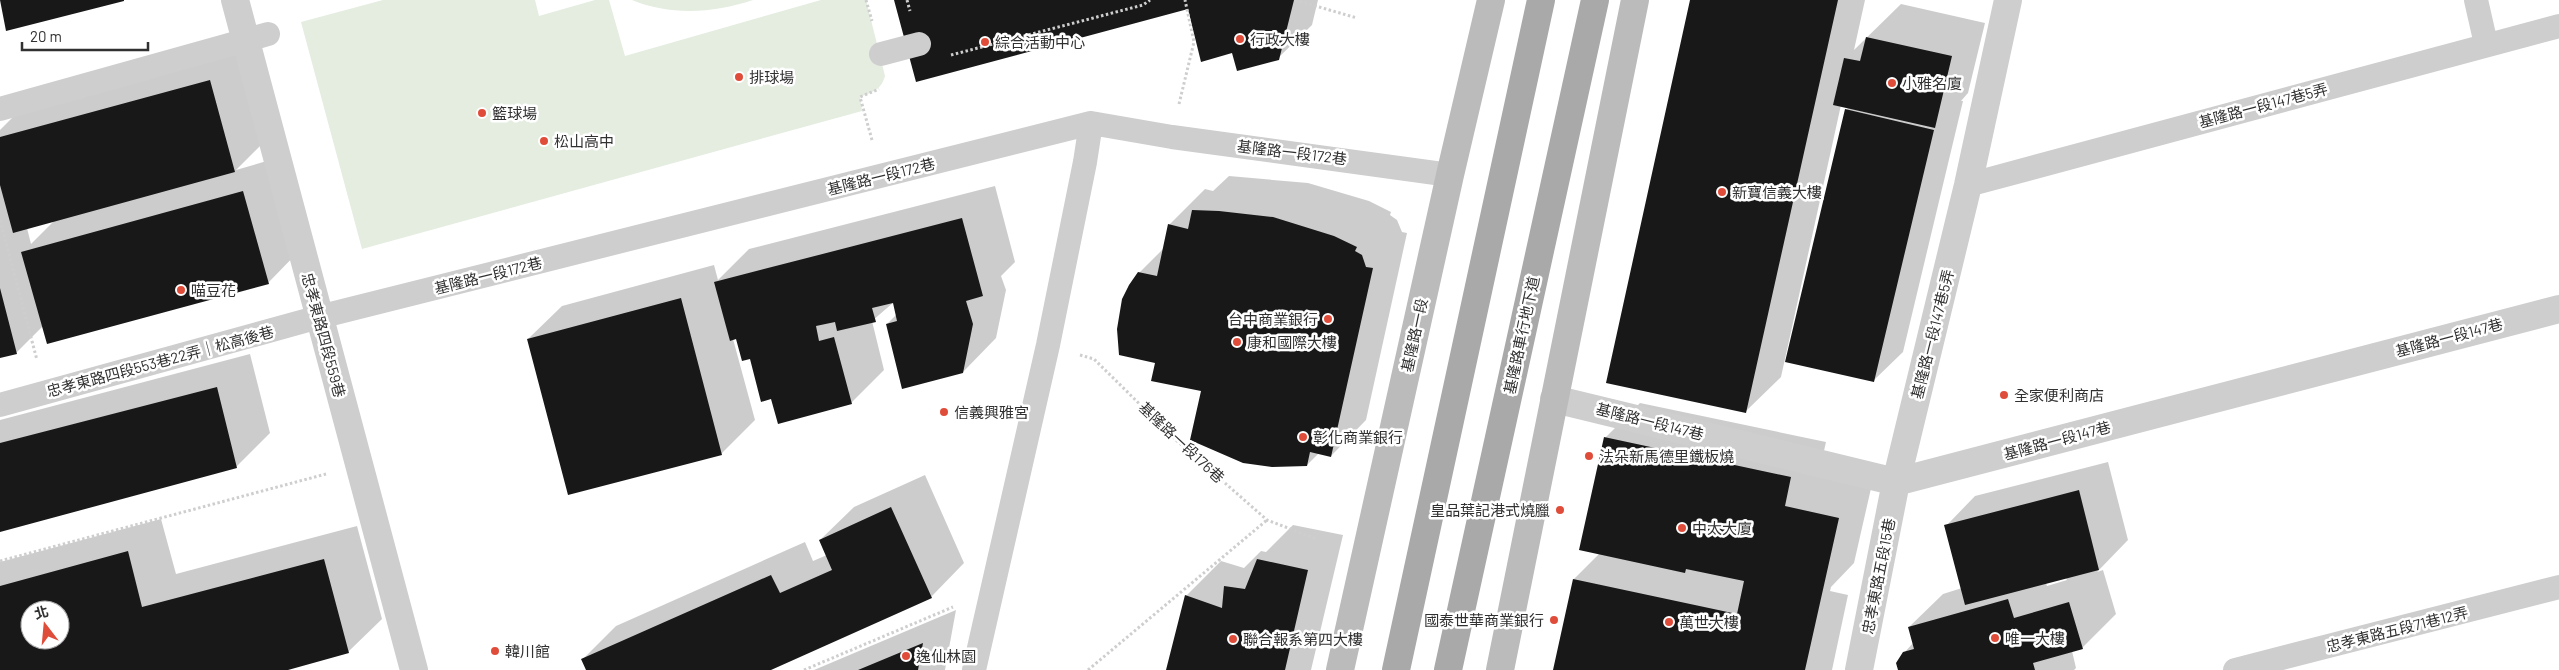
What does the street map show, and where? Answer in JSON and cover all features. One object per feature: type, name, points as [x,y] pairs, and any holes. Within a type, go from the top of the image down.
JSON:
[{"type":"main road","name":"基隆路一段","points":[[1340,670],[1450,175],[1491,0]]},
{"type":"main road","points":[[1396,670],[1541,0]]},
{"type":"main road","name":"基隆路車行地下道","points":[[1448,670],[1595,0]]},
{"type":"main road","points":[[1500,670],[1635,0]]},
{"type":"street","name":"忠孝東路四段559巷","points":[[234,0],[257,37],[320,317],[414,670]]},
{"type":"street","name":"基隆路一段147巷5弄","points":[[1896,482],[1968,185],[2008,0]]},
{"type":"street","name":"基隆路一段147巷","points":[[1554,399],[1896,482],[2559,308]]},
{"type":"street","name":"忠孝東路五段15巷","points":[[1859,670],[1896,482]]},
{"type":"lane","points":[[2476,0],[2486,44]]},
{"type":"lane","name":"基隆路一段147巷5弄","points":[[1968,185],[2486,44],[2559,26]]},
{"type":"lane","points":[[0,109],[257,37]]},
{"type":"lane","points":[[881,54],[919,44]]},
{"type":"lane","points":[[974,670],[1048,345],[1085,162],[1091,123]]},
{"type":"lane","name":"基隆路一段172巷","points":[[320,317],[1091,123],[1172,137],[1450,175]]},
{"type":"lane","name":"忠孝東路四段553巷22弄｜松高後巷","points":[[0,405],[320,317]]},
{"type":"lane","name":"忠孝東路五段71巷12弄","points":[[2235,670],[2559,587]]},
{"type":"path","points":[[919,44],[922,52],[929,57],[938,58],[1143,5],[1150,0]]},
{"type":"path","points":[[1172,137],[1194,42],[1185,0]]},
{"type":"path","points":[[1295,0],[1357,18]]},
{"type":"path","points":[[862,111],[872,140]]},
{"type":"path","points":[[0,220],[46,392]]},
{"type":"path","name":"基隆路一段176巷","points":[[1048,345],[1094,359],[1176,440],[1267,520],[1317,539]]},
{"type":"path","points":[[0,561],[359,465]]},
{"type":"path","points":[[1088,670],[1267,520]]},
{"type":"path","points":[[804,670],[993,590]]},
{"type":"shaded area","name":"籃球場","points":[[383,0],[535,0],[539,16],[595,0],[609,0],[625,56],[821,0],[866,0],[885,76],[879,87],[873,92],[860,97],[862,111],[362,249],[301,22]]},
{"type":"shaded area","points":[[632,0],[753,0],[723,8],[692,11],[662,9]]},
{"type":"building","points":[[0,0],[124,0],[124,1],[6,31]]},
{"type":"building","name":"綜合活動中心","points":[[894,0],[1294,0],[1279,60],[1237,71],[1232,53],[1201,62],[1188,9],[916,82]]},
{"type":"building","name":"新寶信義大樓","points":[[1690,0],[1838,0],[1746,413],[1606,383]]},
{"type":"building","name":"小雅名廈","points":[[1866,37],[1952,56],[1935,128],[1833,105],[1844,58],[1860,61]]},
{"type":"building","points":[[210,80],[235,172],[13,233],[0,185],[0,137]]},
{"type":"building","points":[[1845,109],[1934,130],[1874,382],[1785,362]]},
{"type":"building","points":[[243,191],[269,284],[47,344],[21,252]]},
{"type":"building","name":"康和國際大樓","points":[[1192,210],[1273,217],[1334,236],[1357,247],[1355,251],[1362,255],[1366,267],[1373,268],[1331,457],[1310,452],[1307,466],[1272,467],[1243,463],[1190,440],[1201,391],[1151,381],[1155,363],[1119,355],[1117,329],[1122,299],[1129,285],[1138,272],[1157,276],[1168,224],[1188,229]]},
{"type":"building","points":[[962,218],[983,296],[966,301],[973,324],[963,373],[902,389],[886,324],[897,321],[893,303],[872,308],[876,322],[837,331],[835,322],[816,326],[819,341],[834,337],[852,404],[778,424],[771,399],[761,402],[750,359],[742,361],[736,339],[730,341],[714,282]]},
{"type":"building","points":[[0,288],[17,354],[0,358]]},
{"type":"building","points":[[681,298],[722,455],[568,495],[527,339]]},
{"type":"building","points":[[217,387],[237,468],[0,532],[0,443]]},
{"type":"building","points":[[1604,437],[1791,477],[1785,506],[1839,518],[1805,670],[1553,670],[1573,579],[1737,614],[1744,581],[1686,569],[1685,573],[1579,550]]},
{"type":"building","points":[[2079,490],[2099,570],[1965,605],[1944,525]]},
{"type":"building","points":[[891,507],[932,598],[771,670],[586,670],[581,659],[771,575],[780,593],[832,570],[819,540]]},
{"type":"building","points":[[128,551],[142,607],[324,559],[349,653],[288,670],[0,670],[0,586]]},
{"type":"building","name":"聯合報系第四大樓","points":[[1257,559],[1308,570],[1285,670],[1166,670],[1185,595],[1222,608],[1224,586],[1245,589]]},
{"type":"building","name":"唯一大樓","points":[[2008,599],[2014,618],[2069,602],[2083,649],[2033,663],[2035,670],[1898,670],[1896,663],[1903,652],[1914,649],[1908,627]]},
{"type":"building","name":"逸仙林園","points":[[923,643],[918,670],[858,670]]},
{"type":"place","name":"行政大樓","points":[[1240,39]]},
{"type":"place","name":"綜合活動中心","points":[[985,42]]},
{"type":"place","name":"排球場","points":[[739,77]]},
{"type":"place","name":"小雅名廈","points":[[1892,83]]},
{"type":"place","name":"籃球場","points":[[482,113]]},
{"type":"place","name":"松山高中","points":[[544,141]]},
{"type":"place","name":"新寶信義大樓","points":[[1722,192]]},
{"type":"place","name":"喵豆花","points":[[181,290]]},
{"type":"place","name":"台中商業銀行","points":[[1328,319]]},
{"type":"place","name":"康和國際大樓","points":[[1237,342]]},
{"type":"place","name":"全家便利商店","points":[[2004,395]]},
{"type":"place","name":"信義興雅宮","points":[[944,412]]},
{"type":"place","name":"彰化商業銀行","points":[[1303,437]]},
{"type":"place","name":"法朵新馬德里鐵板燒","points":[[1589,456]]},
{"type":"place","name":"皇品葉記港式燒臘","points":[[1560,510]]},
{"type":"place","name":"中太大廈","points":[[1682,528]]},
{"type":"place","name":"國泰世華商業銀行","points":[[1554,620]]},
{"type":"place","name":"萬世大樓","points":[[1669,622]]},
{"type":"place","name":"唯一大樓","points":[[1995,638]]},
{"type":"place","name":"聯合報系第四大樓","points":[[1233,639]]},
{"type":"place","name":"韓川館","points":[[495,651]]},
{"type":"place","name":"逸仙林園","points":[[906,656]]}]
